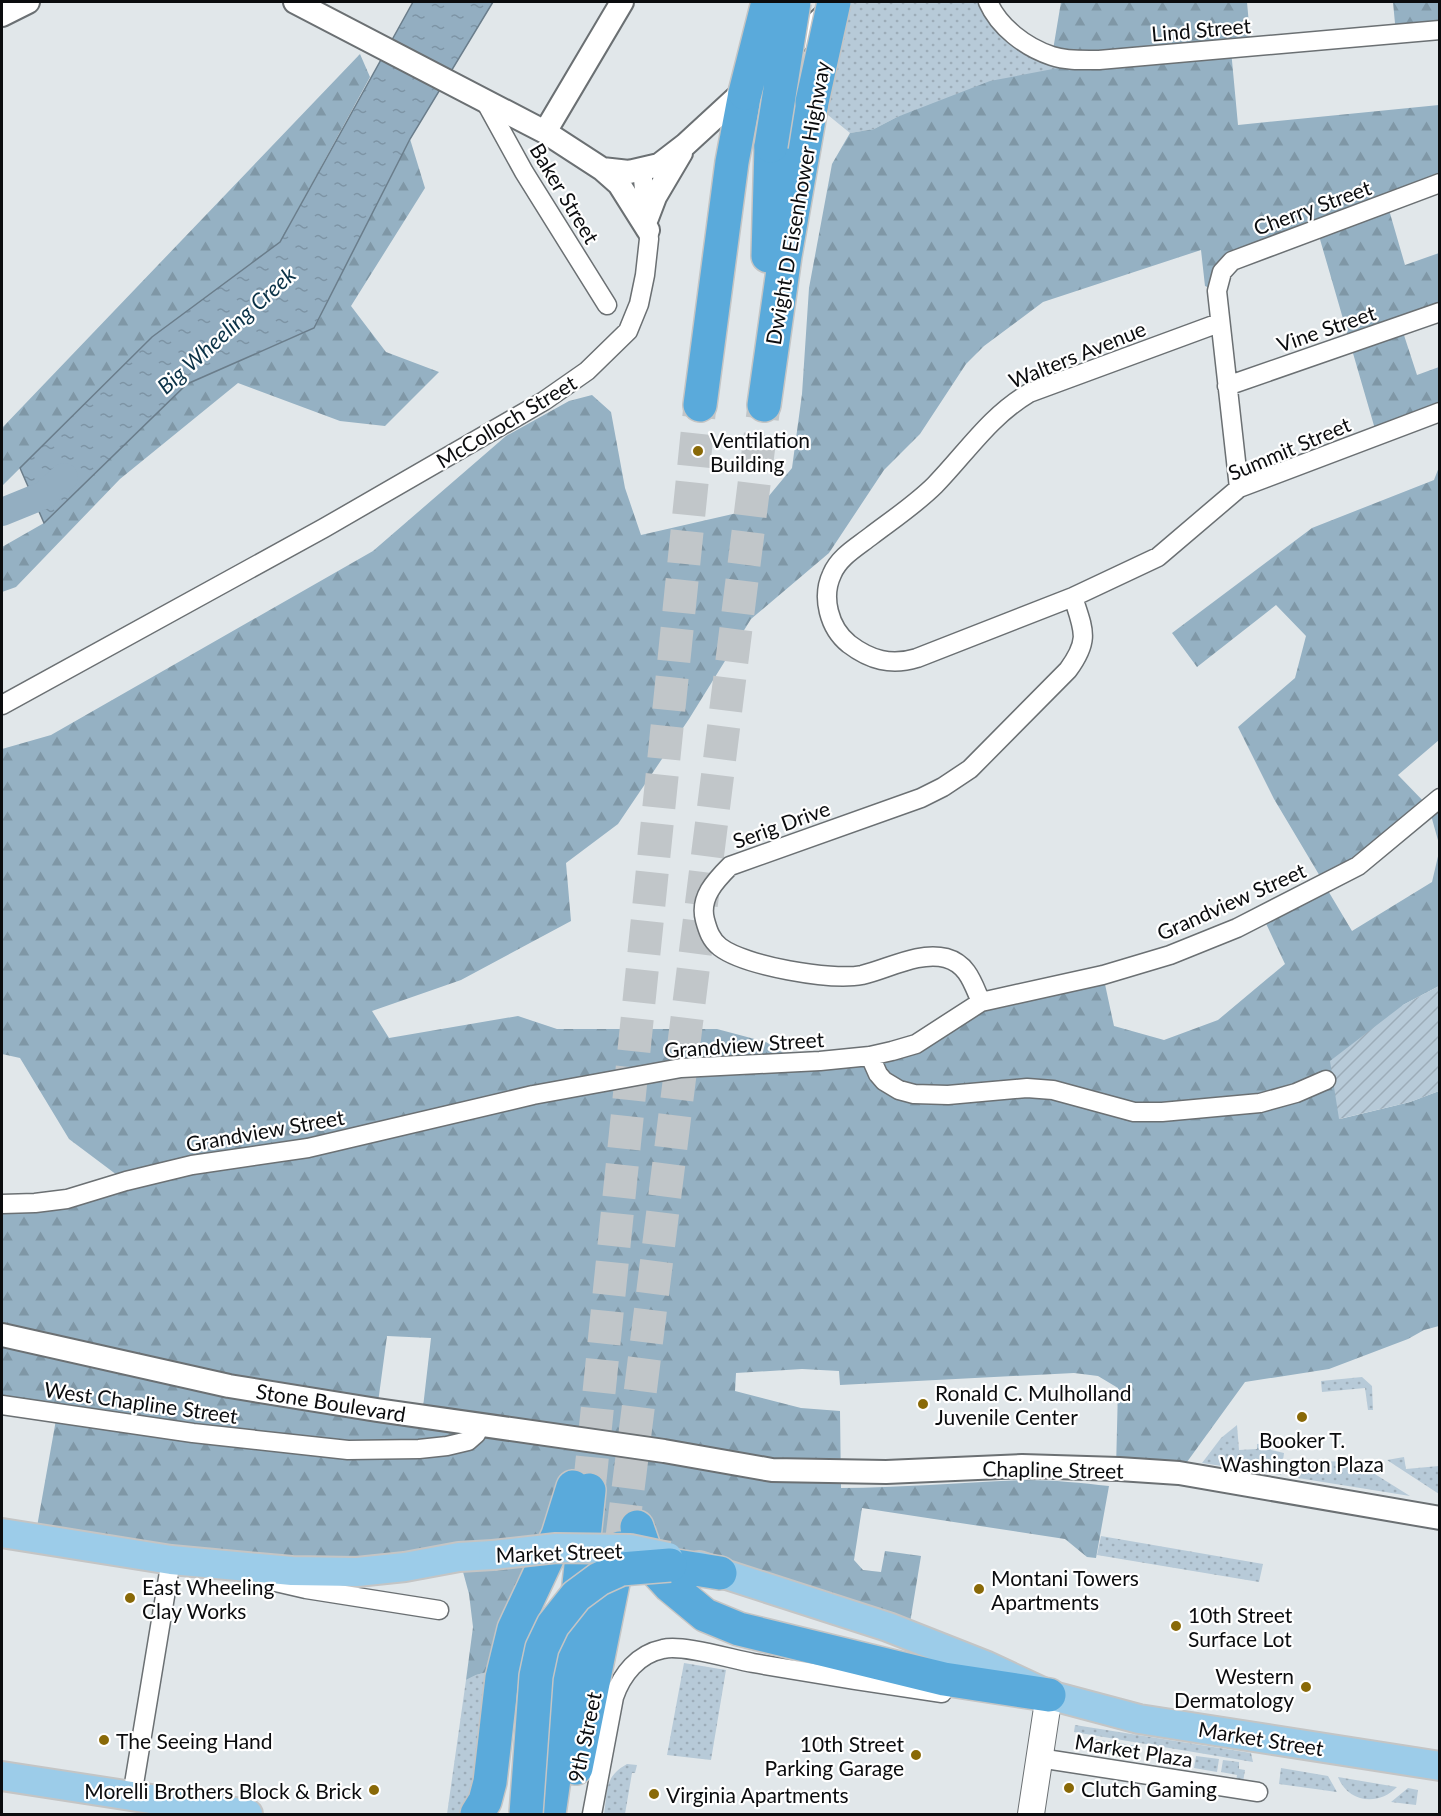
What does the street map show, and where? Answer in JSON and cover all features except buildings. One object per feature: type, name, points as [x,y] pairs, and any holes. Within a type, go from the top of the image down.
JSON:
[{"type":"highway","points":[[745,93],[756,2]]},
{"type":"highway","points":[[700,405],[732,162],[745,93],[768,2]]},
{"type":"highway","name":"Dwight D Eisenhower Highway","points":[[794,2],[771,146],[764,405],[785,256],[812,102],[834,2]]},
{"type":"highway","points":[[477,1815],[485,1801],[490,1782],[502,1678],[514,1629],[581,1489],[565,1792]]},
{"type":"highway","points":[[549,1815],[565,1792],[629,1532],[670,1587],[705,1615],[739,1629],[945,1679],[1049,1695]]},
{"type":"highway","points":[[526,1815],[536,1676],[542,1648],[553,1625],[576,1596],[599,1579],[621,1569],[669,1561],[720,1573]]},
{"type":"highway","points":[[490,1782],[492,1815]]},
{"type":"main road","name":"Market Street","points":[[2,1533],[180,1561],[292,1571],[357,1572],[405,1568],[459,1557],[556,1548],[630,1549],[669,1561]]},
{"type":"main road","name":"Market Street","points":[[720,1573],[888,1627],[987,1666],[1049,1695],[1139,1719],[1440,1766]]},
{"type":"main road","points":[[1031,1815],[1049,1695]]},
{"type":"main road","points":[[2,1776],[248,1815]]},
{"type":"street","points":[[2,15],[28,2]]},
{"type":"street","points":[[295,2],[545,132],[602,169],[619,184],[647,224]]},
{"type":"street","points":[[545,132],[622,2]]},
{"type":"street","points":[[602,169],[628,172],[659,165],[686,146],[839,2]]},
{"type":"street","name":"Lind Street","points":[[988,2],[999,21],[1013,34],[1052,56],[1077,60],[1099,60],[1440,30]]},
{"type":"street","name":"Baker Street","points":[[480,100],[607,305]]},
{"type":"street","points":[[647,224],[655,197],[686,146]]},
{"type":"street","name":"McColloch Street","points":[[2,705],[334,522],[544,401],[587,371],[628,332],[639,304],[649,240],[642,169]]},
{"type":"street","name":"Cherry Street","points":[[1219,323],[1217,291],[1222,272],[1232,261],[1440,183]]},
{"type":"street","name":"Vine Street","points":[[1227,386],[1440,312]]},
{"type":"street","points":[[1219,323],[1239,488]]},
{"type":"street","name":"Walters Avenue","points":[[1073,597],[917,658],[905,662],[888,662],[863,654],[844,640],[833,625],[826,590],[832,573],[843,557],[933,487],[986,426],[1008,406],[1029,393],[1219,323]]},
{"type":"street","name":"Summit Street","points":[[1073,597],[1158,557],[1239,488],[1440,412]]},
{"type":"street","name":"Serig Drive","points":[[981,1002],[972,979],[963,966],[947,958],[930,956],[862,975],[843,977],[813,974],[741,959],[720,947],[708,934],[703,914],[706,896],[717,879],[730,866],[921,798],[970,770],[1068,670],[1080,654],[1083,640],[1082,625],[1073,597]]},
{"type":"street","name":"Grandview Street","points":[[2,1204],[67,1199],[126,1181],[192,1165],[308,1148],[533,1095],[681,1068],[820,1061],[870,1056],[915,1044],[981,1002],[1103,975],[1170,956],[1237,928],[1358,866],[1440,798]]},
{"type":"street","points":[[870,1056],[878,1074],[884,1081],[899,1090],[914,1094],[948,1095],[1027,1088],[1053,1090],[1134,1112],[1162,1112],[1260,1103],[1296,1093],[1326,1080]]},
{"type":"street","name":"Stone Boulevard","points":[[2,1335],[202,1382],[377,1410],[664,1451]]},
{"type":"street","name":"West Chapline Street","points":[[2,1405],[193,1433],[348,1450],[419,1449],[447,1446],[468,1441],[476,1434],[481,1424]]},
{"type":"street","name":"Chapline Street","points":[[664,1451],[772,1470],[886,1472],[1022,1466],[1167,1472],[1440,1518]]},
{"type":"street","points":[[132,1796],[180,1561]]},
{"type":"street","name":"Market Street","points":[[180,1561],[306,1589],[439,1610]]},
{"type":"street","name":"Market Street","points":[[627,1672],[646,1654],[666,1648],[983,1700],[1049,1695]]},
{"type":"street","name":"9th Street","points":[[592,1815],[614,1697],[619,1683],[627,1672]]},
{"type":"street","name":"Market Plaza","points":[[1039,1758],[1258,1792]]},
{"type":"shaded area","points":[[845,2],[988,2],[1036,49],[1099,60],[897,117],[874,129],[850,133],[812,102]]},
{"type":"shaded area","points":[[1439,986],[1439,1091],[1410,1102],[1339,1119],[1330,1061],[1403,1005]]},
{"type":"shaded area","points":[[1362,1377],[1372,1386],[1373,1410],[1368,1410],[1365,1388],[1322,1392],[1321,1381]]},
{"type":"shaded area","points":[[1237,1425],[1239,1450],[1257,1449],[1257,1444],[1271,1443],[1271,1450],[1284,1453],[1281,1475],[1202,1463],[1221,1438]]},
{"type":"shaded area","points":[[1404,1457],[1406,1469],[1439,1466],[1439,1494],[1387,1460]]},
{"type":"shaded area","points":[[1354,1461],[1410,1496],[1298,1478],[1301,1462]]},
{"type":"shaded area","points":[[1101,1536],[1263,1564],[1259,1582],[1097,1555]]},
{"type":"shaded area","points":[[684,1663],[726,1670],[711,1760],[667,1755]]},
{"type":"shaded area","points":[[487,1672],[477,1814],[447,1814],[466,1680]]},
{"type":"shaded area","points":[[1075,1725],[1251,1753],[1253,1762],[1074,1732]]},
{"type":"shaded area","points":[[1094,1739],[1137,1746],[1135,1756],[1093,1750]]},
{"type":"shaded area","points":[[1196,1756],[1219,1759],[1217,1772],[1194,1768]]},
{"type":"shaded area","points":[[1223,1760],[1239,1762],[1239,1769],[1245,1770],[1243,1782],[1236,1781],[1237,1775],[1221,1772]]},
{"type":"shaded area","points":[[627,1764],[637,1765],[635,1773],[632,1773],[625,1814],[604,1814],[608,1785],[614,1774]]},
{"type":"shaded area","points":[[1281,1768],[1328,1776],[1337,1792],[1279,1784]]},
{"type":"shaded area","points":[[1338,1777],[1397,1787],[1382,1797],[1364,1799],[1349,1792]]},
{"type":"shaded area","points":[[1408,1788],[1418,1790],[1416,1805],[1391,1802]]},
{"type":"green space","points":[[1061,2],[1247,2],[1251,47],[1231,50],[1238,125],[1439,105],[1439,183],[1387,203],[1405,265],[1439,253],[1439,312],[1401,326],[1417,375],[1439,367],[1439,412],[1377,436],[1317,229],[1232,261],[1217,291],[1205,286],[1201,250],[1043,302],[984,346],[966,364],[920,434],[884,470],[829,553],[751,619],[689,719],[618,824],[566,863],[571,921],[461,980],[372,1011],[389,1038],[518,1016],[557,1029],[717,1029],[766,1042],[797,1062],[870,1056],[981,1002],[1103,975],[1114,1026],[1164,1040],[1218,1020],[1285,964],[1262,915],[1324,883],[1274,799],[1238,727],[1295,678],[1306,636],[1276,605],[1197,667],[1172,633],[1312,528],[1434,480],[1439,467],[1439,740],[1398,775],[1429,807],[1439,798],[1439,844],[1429,808],[1324,884],[1352,931],[1432,882],[1439,852],[1439,986],[1403,1005],[1340,1119],[1410,1102],[1439,1091],[1439,1326],[1329,1369],[1245,1382],[1179,1473],[1116,1469],[1118,1388],[1098,1376],[1074,1373],[840,1385],[839,1371],[802,1369],[736,1373],[735,1391],[801,1408],[840,1411],[841,1488],[1026,1480],[1109,1486],[1096,1558],[1087,1557],[1065,1539],[862,1508],[854,1560],[863,1570],[881,1572],[885,1551],[921,1556],[908,1635],[888,1627],[556,1548],[487,1672],[466,1680],[473,1627],[469,1594],[459,1557],[405,1567],[35,1538],[57,1414],[2,1405],[2,1204],[125,1181],[69,1139],[20,1058],[2,1054],[2,749],[51,735],[373,551],[506,436],[569,401],[592,395],[611,412],[625,488],[641,535],[759,508],[792,468],[802,394],[809,288],[832,164],[850,133],[874,129],[897,117],[990,81],[1095,61],[1052,56]],"holes":[[[387,1336],[431,1338],[422,1416],[377,1410]]]},
{"type":"green space","points":[[1393,2],[1439,2],[1439,30],[1396,34]]},
{"type":"green space","points":[[360,54],[370,77],[280,242],[152,337],[2,486],[2,428]]},
{"type":"green space","points":[[410,139],[425,188],[351,306],[386,352],[439,372],[385,426],[340,421],[238,383],[120,479],[16,587],[2,592],[2,547],[44,523],[187,384],[314,328]]},
{"type":"water","points":[[413,2],[493,2],[410,139],[314,328],[187,384],[44,523],[20,468],[152,337],[280,242]]},
{"type":"waterway","name":"Big Wheeling Creek","points":[[2,512],[44,495],[64,477]]},
{"type":"tunnel","points":[[589,1490],[700,405]]},
{"type":"tunnel","points":[[622,1537],[764,405]]},
{"type":"place","name":"Ventilation Building","points":[[698,451]]},
{"type":"place","name":"Ronald C. Mulholland Juvenile Center","points":[[923,1404]]},
{"type":"place","name":"Booker T. Washington Plaza","points":[[1302,1417]]},
{"type":"place","name":"Montani Towers Apartments","points":[[979,1589]]},
{"type":"place","name":"East Wheeling Clay Works","points":[[130,1598]]},
{"type":"place","name":"10th Street Surface Lot","points":[[1176,1626]]},
{"type":"place","name":"Western Dermatology","points":[[1306,1687]]},
{"type":"place","name":"The Seeing Hand","points":[[104,1740]]},
{"type":"place","name":"10th Street Parking Garage","points":[[916,1755]]},
{"type":"place","name":"Clutch Gaming","points":[[1069,1788]]},
{"type":"place","name":"Morelli Brothers Block & Brick","points":[[374,1790]]},
{"type":"place","name":"Virginia Apartments","points":[[654,1794]]}]
